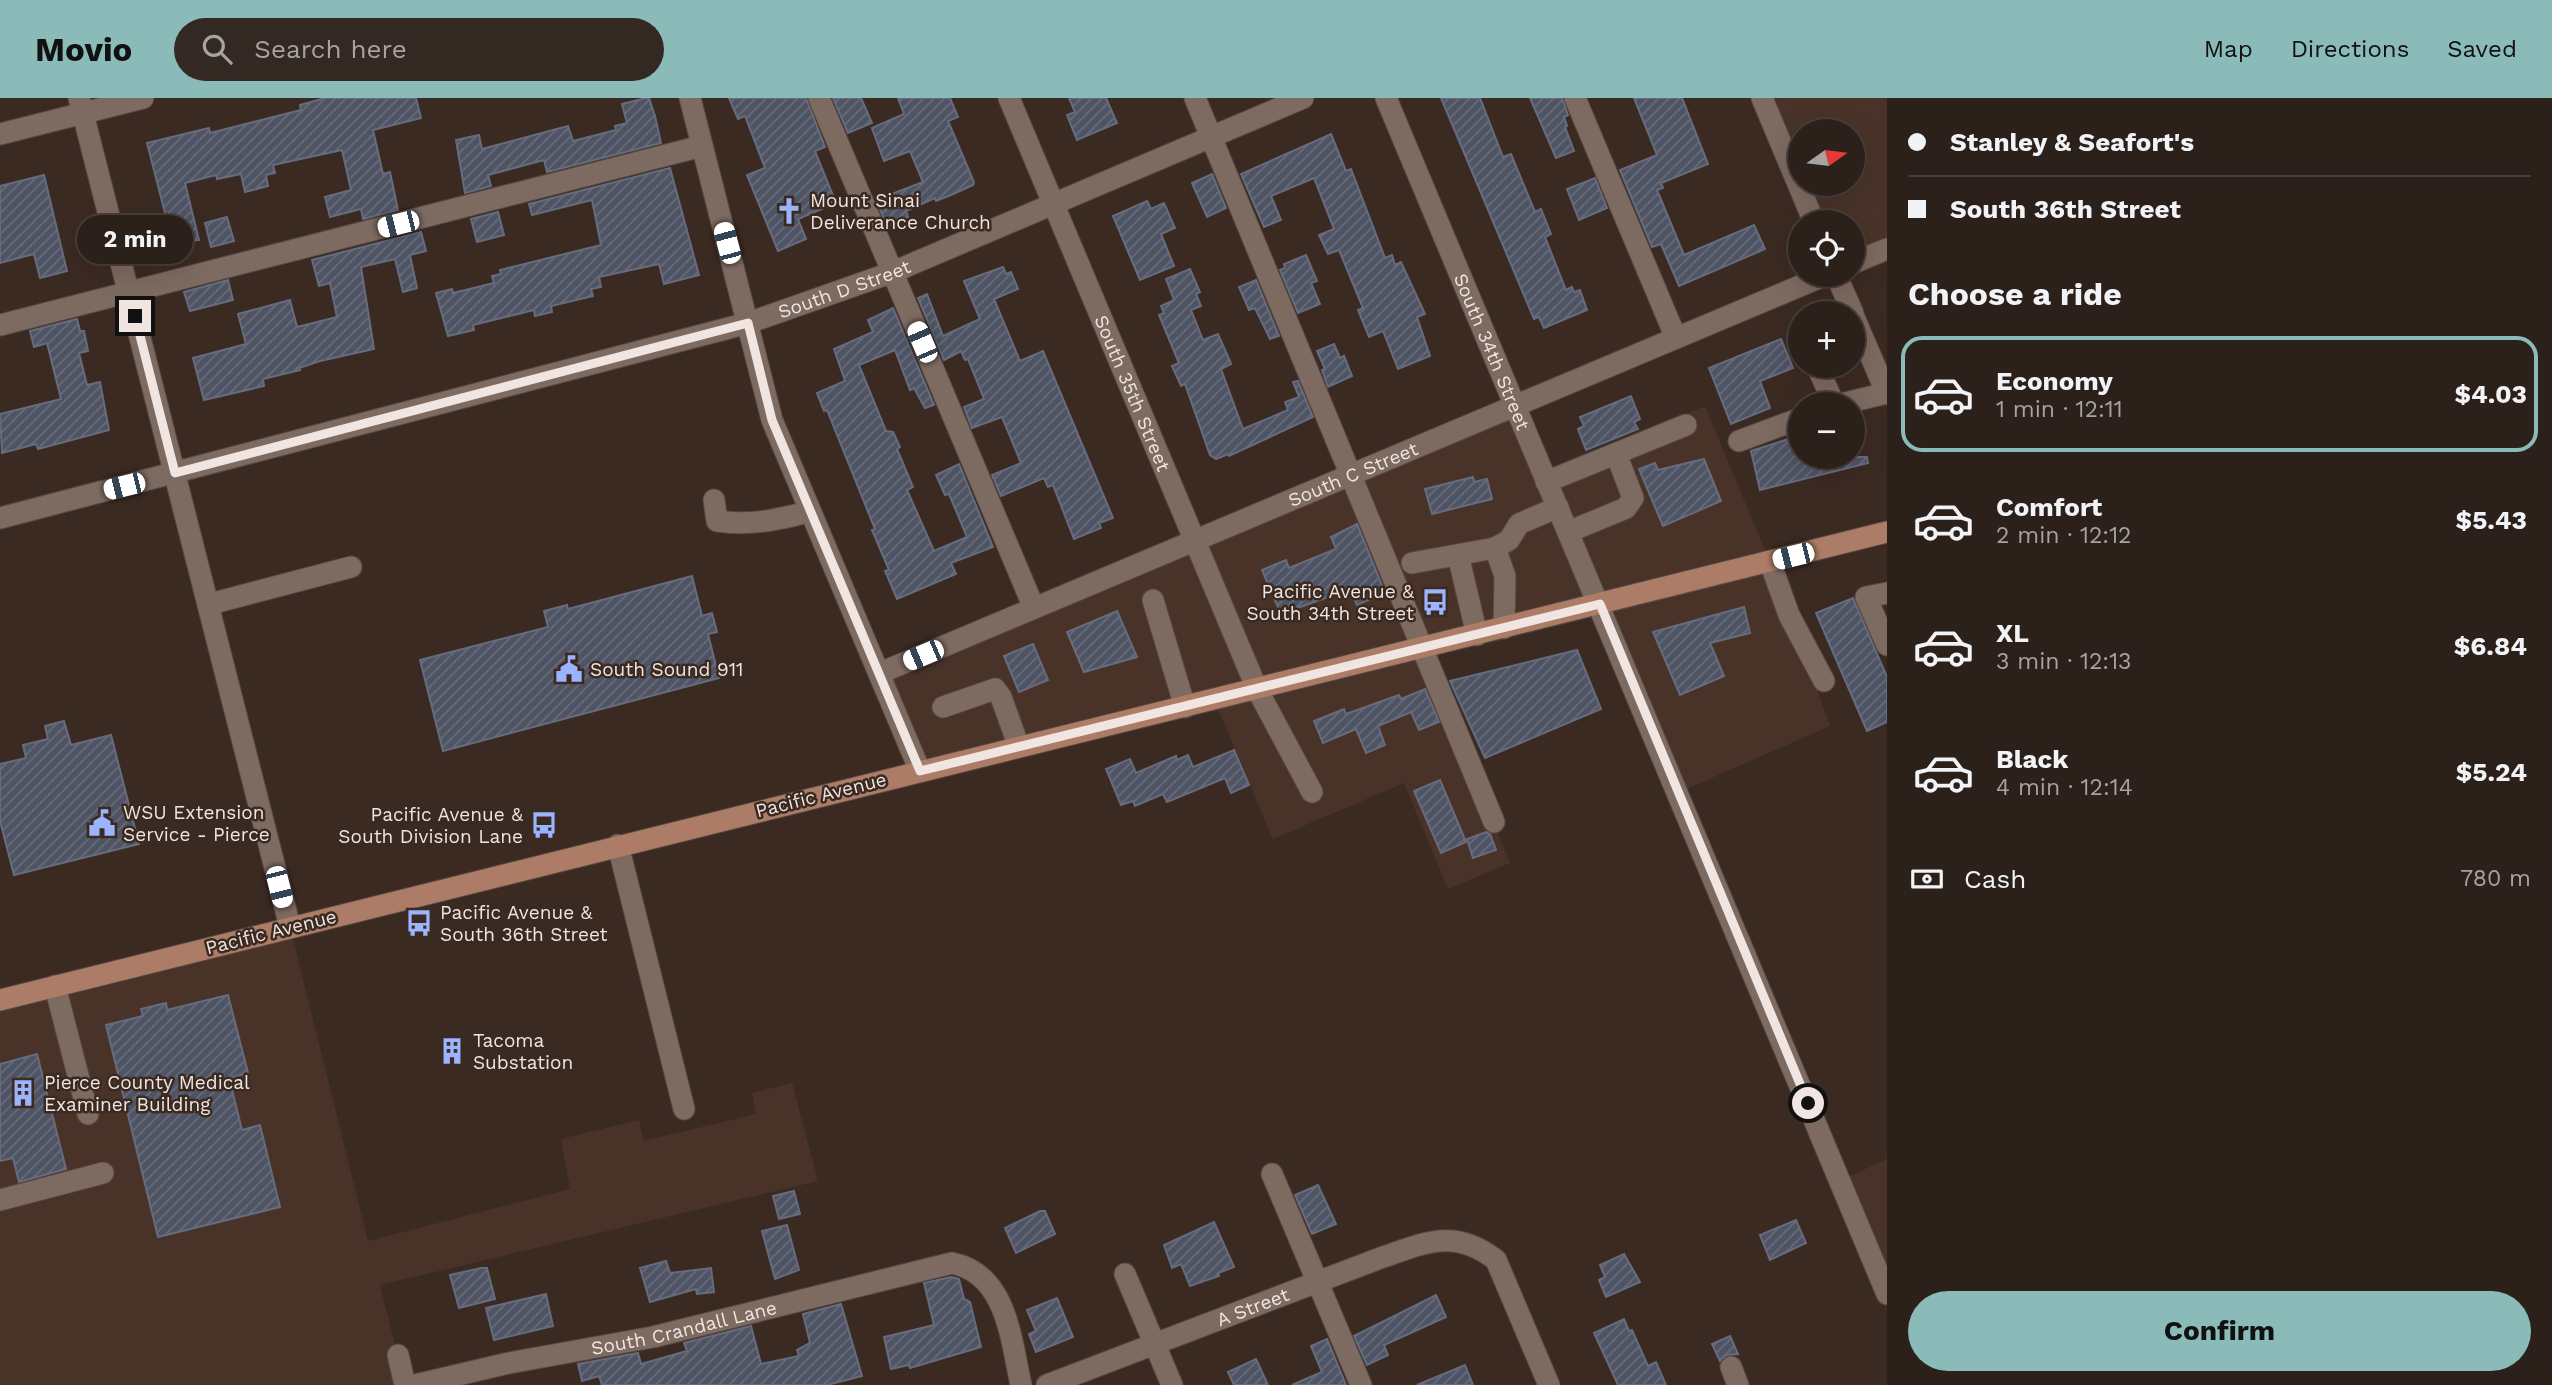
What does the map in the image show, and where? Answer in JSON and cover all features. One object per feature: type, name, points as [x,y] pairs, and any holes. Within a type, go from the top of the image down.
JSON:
[{"type":"main road","name":"Pacific Avenue","points":[[0,1000],[1887,532]]},
{"type":"street","points":[[0,134],[81,106],[143,98]]},
{"type":"street","points":[[690,98],[772,420],[808,512],[880,673],[920,771]]},
{"type":"street","points":[[819,98],[1034,608]]},
{"type":"street","name":"South 35th Street","points":[[1009,98],[1257,689],[1312,792]]},
{"type":"street","points":[[1195,98],[1494,822]]},
{"type":"street","name":"South D Street","points":[[0,518],[748,323],[893,272],[1303,98]]},
{"type":"street","name":"South 34th Street","points":[[1386,98],[1887,1294]]},
{"type":"street","points":[[1575,98],[1676,338]]},
{"type":"street","points":[[1762,98],[1809,210]]},
{"type":"street","points":[[81,106],[210,604],[290,927]]},
{"type":"street","points":[[0,325],[702,146]]},
{"type":"street","points":[[1865,258],[1887,249]]},
{"type":"street","name":"South C Street","points":[[880,673],[1797,287]]},
{"type":"street","points":[[1865,342],[1887,393],[1865,398]]},
{"type":"street","points":[[1739,441],[1788,423]]},
{"type":"street","points":[[1546,482],[1617,456],[1686,425]]},
{"type":"street","points":[[1569,532],[1626,508],[1633,498],[1617,456]]},
{"type":"street","points":[[714,500],[717,521],[741,525],[758,524],[808,512]]},
{"type":"street","points":[[1412,563],[1494,548],[1509,540],[1519,524],[1558,507]]},
{"type":"street","points":[[1494,548],[1505,576],[1504,628]]},
{"type":"street","points":[[1458,555],[1477,635]]},
{"type":"street","points":[[1770,562],[1789,615],[1824,681]]},
{"type":"street","points":[[210,604],[351,567]]},
{"type":"street","points":[[1887,593],[1866,597],[1887,645]]},
{"type":"street","points":[[1153,600],[1185,707]]},
{"type":"street","points":[[943,707],[995,689],[1001,697],[1018,747]]},
{"type":"street","points":[[618,845],[684,1109]]},
{"type":"street","points":[[55,986],[88,1114]]},
{"type":"street","points":[[0,1200],[103,1172]]},
{"type":"street","points":[[1272,1174],[1362,1385]]},
{"type":"street","name":"A Street","points":[[1047,1385],[1412,1247],[1439,1241],[1462,1240],[1480,1248],[1496,1260],[1549,1385]]},
{"type":"street","name":"South Crandall Lane","points":[[415,1385],[509,1363],[653,1337],[952,1263],[970,1268],[984,1277],[999,1300],[1010,1333],[1021,1385]]},
{"type":"street","points":[[1125,1274],[1172,1385]]},
{"type":"street","points":[[398,1355],[405,1385]]},
{"type":"shaded area","points":[[1762,98],[1887,98],[1887,249],[1865,258],[1865,210],[1809,210],[1803,196],[1866,196],[1866,119],[1788,119],[1788,160]]},
{"type":"shaded area","points":[[1515,405],[1545,476],[1705,406],[1782,591],[1830,726],[1675,794],[1599,604],[1423,649],[1510,863],[1448,889],[1404,783],[1273,839],[1214,700],[920,771],[880,673]]},
{"type":"shaded area","points":[[290,927],[368,1241],[570,1189],[561,1139],[639,1120],[644,1141],[756,1114],[752,1093],[792,1083],[818,1181],[380,1285],[405,1385],[0,1385],[0,1000]]},
{"type":"shaded area","points":[[1887,1159],[1887,1300],[1837,1182]]},
{"type":"building","points":[[325,98],[416,98],[421,118],[373,130],[383,174],[390,172],[398,210],[363,219],[361,209],[330,217],[325,197],[351,190],[342,150],[273,165],[275,173],[266,175],[268,186],[245,192],[241,174],[217,179],[216,175],[185,183],[199,240],[173,244],[147,143],[209,128],[210,133],[301,110],[300,105]]},
{"type":"building","points":[[649,98],[655,116],[661,143],[547,172],[544,160],[488,175],[491,186],[465,193],[456,140],[479,135],[482,149],[568,126],[573,141],[616,130],[615,126],[627,123],[622,104]]},
{"type":"building","points":[[729,98],[806,98],[825,147],[815,151],[836,203],[798,219],[806,239],[778,251],[747,175],[765,168],[745,116],[738,119]]},
{"type":"building","points":[[833,98],[861,98],[872,123],[848,133]]},
{"type":"building","points":[[898,98],[950,98],[958,117],[948,121],[974,182],[973,185],[951,195],[936,201],[935,198],[906,211],[908,217],[887,226],[876,200],[923,182],[910,151],[884,161],[872,128],[904,114]]},
{"type":"building","points":[[1069,98],[1106,98],[1117,123],[1077,140],[1067,115],[1075,112]]},
{"type":"building","points":[[1441,98],[1480,98],[1503,157],[1511,154],[1535,212],[1541,209],[1551,234],[1545,237],[1566,290],[1572,287],[1574,292],[1580,290],[1587,310],[1544,328],[1539,317],[1534,319]]},
{"type":"building","points":[[1530,98],[1562,98],[1568,115],[1564,117],[1565,127],[1574,151],[1556,158]]},
{"type":"building","points":[[1634,98],[1682,98],[1708,164],[1661,183],[1663,188],[1657,190],[1684,255],[1754,225],[1765,249],[1679,286],[1661,244],[1652,247],[1620,170],[1657,155]]},
{"type":"building","points":[[1331,134],[1346,171],[1351,169],[1385,258],[1392,255],[1395,265],[1401,262],[1425,314],[1417,317],[1430,356],[1398,369],[1383,331],[1369,337],[1358,310],[1363,308],[1339,250],[1328,254],[1319,235],[1334,229],[1314,178],[1271,196],[1281,220],[1264,227],[1241,174]]},
{"type":"building","points":[[670,168],[699,275],[664,284],[659,264],[599,277],[601,287],[591,289],[593,296],[551,306],[552,312],[535,316],[534,310],[473,325],[474,330],[448,336],[436,293],[452,289],[453,293],[494,283],[492,276],[501,274],[500,270],[601,245],[592,200],[532,215],[529,204]]},
{"type":"building","points":[[1212,174],[1226,208],[1207,217],[1192,183]]},
{"type":"building","points":[[44,175],[67,271],[40,278],[34,254],[0,263],[0,186]]},
{"type":"building","points":[[1595,178],[1607,208],[1579,220],[1567,189]]},
{"type":"building","points":[[1147,201],[1151,209],[1164,203],[1175,228],[1161,234],[1174,266],[1140,280],[1113,216]]},
{"type":"building","points":[[498,212],[504,235],[477,242],[471,219]]},
{"type":"building","points":[[227,217],[234,241],[211,247],[205,223]]},
{"type":"building","points":[[421,232],[426,251],[410,255],[417,288],[403,292],[395,259],[361,267],[374,349],[320,361],[299,368],[300,370],[263,379],[264,386],[204,400],[193,358],[246,344],[238,314],[290,300],[297,327],[337,317],[330,283],[319,286],[312,260]]},
{"type":"building","points":[[1306,255],[1317,281],[1311,283],[1320,304],[1298,313],[1280,270],[1285,268],[1284,264]]},
{"type":"building","points":[[1003,267],[1006,274],[1011,272],[1018,289],[994,299],[1020,361],[1043,351],[1113,518],[1099,523],[1101,528],[1074,539],[1053,485],[1048,487],[1044,478],[1001,496],[992,475],[1021,463],[1002,417],[972,428],[964,407],[984,399],[968,359],[965,360],[961,351],[944,360],[918,298],[927,294],[943,336],[980,319],[964,281]]},
{"type":"building","points":[[1190,269],[1200,292],[1196,294],[1201,306],[1191,310],[1203,340],[1218,334],[1230,361],[1231,364],[1221,369],[1243,429],[1288,410],[1285,402],[1299,397],[1293,382],[1298,381],[1313,417],[1229,456],[1228,454],[1216,459],[1210,455],[1185,384],[1181,386],[1172,366],[1179,363],[1159,315],[1164,313],[1161,306],[1174,300],[1166,279]]},
{"type":"building","points":[[228,280],[233,300],[190,311],[184,292]]},
{"type":"building","points":[[1256,280],[1279,336],[1270,339],[1255,308],[1249,310],[1239,287]]},
{"type":"building","points":[[893,308],[934,405],[925,408],[914,388],[910,390],[895,350],[859,365],[886,431],[893,432],[900,447],[897,449],[913,487],[907,490],[934,551],[967,537],[949,494],[945,495],[936,475],[959,464],[993,547],[951,563],[956,574],[897,599],[885,571],[889,570],[872,530],[875,529],[827,410],[824,411],[817,393],[845,381],[834,349],[873,332],[868,320]]},
{"type":"building","points":[[77,319],[80,331],[84,331],[88,351],[79,353],[87,385],[100,382],[109,430],[38,449],[36,444],[2,453],[0,414],[61,399],[47,343],[34,347],[30,331]]},
{"type":"building","points":[[1781,339],[1788,356],[1788,370],[1760,381],[1770,408],[1731,424],[1709,368]]},
{"type":"building","points":[[1334,344],[1340,358],[1344,356],[1352,376],[1328,387],[1322,370],[1325,369],[1317,351]]},
{"type":"building","points":[[1631,396],[1640,419],[1634,422],[1638,429],[1586,450],[1578,429],[1584,426],[1580,417]]},
{"type":"building","points":[[1788,439],[1788,469],[1844,469],[1760,490],[1751,451]]},
{"type":"building","points":[[1704,459],[1721,501],[1663,526],[1639,469],[1655,463],[1658,470]]},
{"type":"building","points":[[1473,477],[1474,482],[1487,479],[1492,499],[1432,514],[1425,489]]},
{"type":"building","points":[[1357,524],[1385,593],[1357,605],[1350,589],[1281,614],[1262,570],[1286,560],[1289,568],[1336,549],[1331,537]]},
{"type":"building","name":"South Sound 911","points":[[692,576],[702,616],[712,613],[717,632],[708,634],[719,678],[443,751],[420,660],[548,627],[544,611],[567,605],[568,609]]},
{"type":"building","points":[[1853,598],[1887,677],[1887,722],[1867,731],[1816,613]]},
{"type":"building","points":[[1744,607],[1750,633],[1710,643],[1724,676],[1680,695],[1653,632]]},
{"type":"building","points":[[1117,611],[1137,657],[1084,672],[1067,632]]},
{"type":"building","points":[[1033,644],[1048,680],[1019,692],[1004,656]]},
{"type":"building","points":[[1577,650],[1601,709],[1485,758],[1450,681]]},
{"type":"building","points":[[1425,689],[1439,722],[1419,730],[1411,712],[1378,726],[1385,745],[1366,753],[1356,729],[1323,743],[1314,721],[1344,709],[1346,714],[1399,695],[1401,699]]},
{"type":"building","points":[[64,721],[71,745],[111,735],[139,844],[14,875],[0,821],[0,764],[26,758],[23,745],[48,739],[45,726]]},
{"type":"building","points":[[1234,750],[1249,785],[1231,793],[1225,778],[1167,802],[1163,794],[1135,806],[1133,801],[1121,805],[1106,769],[1130,759],[1136,773],[1176,756],[1177,760],[1188,755],[1193,767]]},
{"type":"building","points":[[1440,780],[1466,842],[1441,853],[1414,791]]},
{"type":"building","points":[[1486,832],[1490,834],[1496,850],[1473,858],[1467,839]]},
{"type":"building","points":[[228,995],[248,1073],[229,1078],[242,1130],[260,1125],[280,1207],[158,1237],[106,1025],[143,1016],[141,1009],[166,1003],[167,1010]]},
{"type":"building","name":"Pierce County Medical Examiner Building","points":[[37,1054],[66,1169],[19,1182],[13,1158],[0,1161],[0,1064]]},
{"type":"building","points":[[1318,1185],[1336,1224],[1312,1234],[1295,1195]]},
{"type":"building","points":[[794,1191],[800,1214],[779,1219],[773,1196]]},
{"type":"building","points":[[1045,1211],[1055,1234],[1016,1253],[1005,1228]]},
{"type":"building","points":[[1796,1220],[1806,1243],[1770,1260],[1760,1235]]},
{"type":"building","points":[[1214,1222],[1234,1267],[1218,1273],[1219,1276],[1190,1286],[1181,1264],[1172,1268],[1164,1245]]},
{"type":"building","points":[[787,1225],[799,1270],[775,1279],[762,1231]]},
{"type":"building","points":[[1624,1254],[1640,1282],[1606,1297],[1599,1280],[1605,1277],[1600,1265]]},
{"type":"building","points":[[666,1261],[670,1273],[711,1268],[714,1292],[697,1294],[696,1289],[650,1302],[640,1268]]},
{"type":"building","points":[[487,1268],[495,1299],[459,1308],[450,1275]]},
{"type":"building","points":[[951,1277],[959,1279],[964,1299],[970,1302],[981,1347],[910,1368],[909,1365],[891,1369],[884,1337],[934,1325],[924,1283]]},
{"type":"building","points":[[546,1294],[553,1326],[494,1340],[486,1308]]},
{"type":"building","points":[[1436,1295],[1446,1317],[1384,1345],[1388,1355],[1367,1365],[1354,1336]]},
{"type":"building","points":[[1057,1298],[1073,1337],[1036,1352],[1029,1334],[1036,1331],[1027,1310]]},
{"type":"building","points":[[841,1304],[862,1376],[827,1385],[602,1385],[599,1376],[582,1381],[578,1364],[638,1353],[641,1364],[687,1351],[684,1343],[751,1326],[761,1364],[799,1356],[797,1350],[810,1343],[803,1314]]},
{"type":"building","points":[[1624,1319],[1629,1331],[1632,1330],[1648,1366],[1656,1362],[1666,1385],[1618,1385],[1594,1333]]},
{"type":"building","points":[[1730,1336],[1738,1354],[1726,1355],[1720,1361],[1712,1344]]},
{"type":"building","points":[[1327,1339],[1346,1385],[1292,1385],[1322,1372],[1311,1346]]},
{"type":"building","points":[[1256,1359],[1268,1385],[1234,1385],[1228,1372]]},
{"type":"building","points":[[1465,1365],[1473,1385],[1417,1385]]},
{"type":"place","name":"Mount Sinai Deliverance Church","points":[[789,211]]},
{"type":"place","name":"Pacific Avenue & South 34th Street","points":[[1435,602]]},
{"type":"place","name":"South Sound 911","points":[[569,669]]},
{"type":"place","name":"WSU Extension Service - Pierce","points":[[102,823]]},
{"type":"place","name":"Pacific Avenue & South Division Lane","points":[[544,825]]},
{"type":"place","name":"Pacific Avenue & South 36th Street","points":[[419,923]]},
{"type":"place","name":"Tacoma Substation","points":[[452,1051]]},
{"type":"place","name":"Pierce County Medical Examiner Building","points":[[23,1093]]},
{"type":"route","points":[[135,316],[175,473],[748,323],[772,420],[808,512],[880,673],[920,771],[1600,604],[1808,1103]]}]
